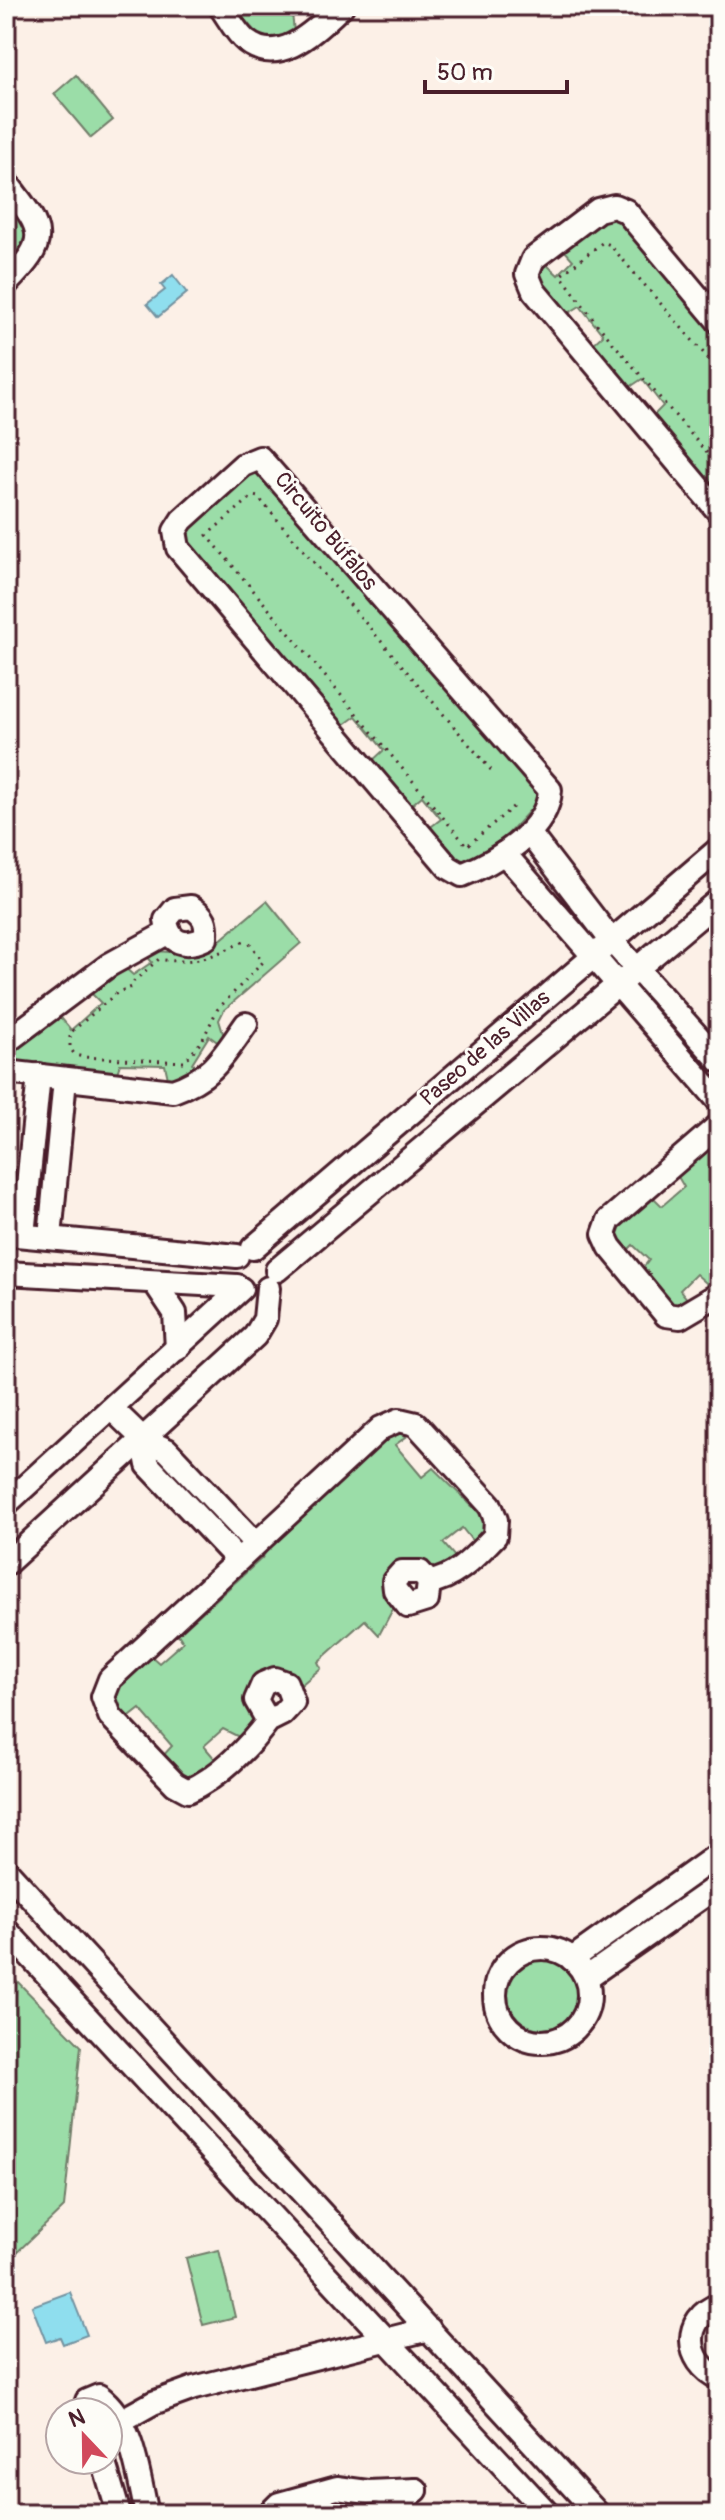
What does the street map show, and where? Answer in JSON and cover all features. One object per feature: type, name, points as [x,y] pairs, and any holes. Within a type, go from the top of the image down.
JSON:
[{"type":"street","points":[[220,6],[245,41],[260,49],[280,50],[305,39],[342,6]]},
{"type":"street","points":[[6,182],[34,218],[38,233],[35,251],[6,284]]},
{"type":"street","points":[[719,322],[626,211],[614,206],[598,210],[533,259],[527,274],[534,291],[719,512]]},
{"type":"street","name":"Circuito Búfalos","points":[[260,458],[274,470],[543,777],[550,790],[549,804],[529,833],[504,853],[462,875],[448,867],[178,548],[175,531],[182,520],[243,465],[260,458]]},
{"type":"street","points":[[529,833],[635,969],[719,1060]]},
{"type":"street","name":"Paseo de las Villas","points":[[245,1252],[719,849]]},
{"type":"street","points":[[504,853],[615,985],[719,1101]]},
{"type":"street","points":[[542,897],[563,878]]},
{"type":"street","name":"Paseo de las Villas","points":[[272,1279],[615,985],[719,900]]},
{"type":"street","points":[[6,1042],[109,965],[167,933]]},
{"type":"street","points":[[6,1072],[173,1091],[199,1082],[211,1073],[246,1024]]},
{"type":"street","points":[[6,1564],[255,1336],[265,1319],[272,1279],[269,1254],[14,1234],[32,1143],[39,1075]]},
{"type":"street","points":[[50,1237],[65,1079]]},
{"type":"street","points":[[719,1125],[609,1220],[604,1234],[610,1247],[666,1315],[680,1317],[719,1294]]},
{"type":"street","points":[[32,1143],[58,1146]]},
{"type":"street","points":[[239,1287],[232,1274],[245,1252]]},
{"type":"street","points":[[6,1273],[239,1287],[255,1293],[272,1279]]},
{"type":"street","points":[[155,1283],[175,1313],[177,1349]]},
{"type":"street","points":[[6,1504],[113,1410],[239,1287]]},
{"type":"street","points":[[113,1410],[143,1439],[167,1450],[255,1543]]},
{"type":"street","points":[[268,1721],[257,1736],[203,1784],[188,1791],[175,1784],[110,1716],[103,1697],[110,1679],[255,1543],[381,1428],[399,1420],[416,1424],[490,1505],[496,1520],[495,1536],[468,1564],[442,1580],[429,1582]]},
{"type":"street","points":[[143,1439],[148,1465],[238,1560]]},
{"type":"street","points":[[188,1507],[205,1490]]},
{"type":"street","points":[[572,1959],[719,1854]]},
{"type":"street","points":[[6,1870],[598,2514]]},
{"type":"street","points":[[586,1978],[719,1885]]},
{"type":"street","points":[[6,1930],[548,2514]]},
{"type":"street","points":[[544,1948],[572,1959],[586,1978],[587,2008],[570,2033],[557,2040],[527,2040],[503,2023],[494,1994],[504,1966],[515,1956],[544,1948]]},
{"type":"street","points":[[719,2305],[708,2309],[694,2322],[690,2337],[693,2352],[703,2367],[719,2378]]},
{"type":"street","points":[[124,2415],[194,2388],[429,2329]]},
{"type":"street","points":[[124,2448],[147,2514]]},
{"type":"street","points":[[108,2476],[119,2514]]},
{"type":"street","points":[[269,2514],[279,2504],[337,2488],[368,2492],[416,2490],[400,2504],[380,2514]]},
{"type":"path","points":[[264,6],[274,14],[286,6]]},
{"type":"path","points":[[719,371],[610,245],[603,242],[561,275],[597,324],[719,467]]},
{"type":"path","points":[[491,770],[258,497],[253,496],[207,535],[467,846],[514,806]]},
{"type":"path","points":[[242,942],[249,942],[263,962],[217,1010],[202,1041],[184,1062],[83,1057],[75,1055],[70,1048],[70,1033],[118,992],[132,987],[134,981],[159,959],[179,963],[211,958],[242,942]]},
{"type":"green space","points":[[233,6],[300,6],[292,13],[294,32],[271,40],[257,34]]},
{"type":"green space","points":[[76,75],[113,120],[91,138],[54,94]]},
{"type":"green space","points":[[6,201],[20,219],[25,232],[21,245],[6,262]]},
{"type":"green space","points":[[613,213],[719,340],[719,492],[653,416],[663,406],[642,379],[627,389],[592,345],[603,335],[580,306],[567,314],[538,276],[546,264],[558,275],[573,260],[564,250]]},
{"type":"green space","points":[[261,468],[545,794],[490,853],[463,866],[428,829],[441,819],[422,796],[409,807],[371,762],[384,750],[356,716],[341,727],[185,542],[186,525],[255,469]]},
{"type":"green space","points":[[267,901],[301,943],[224,1010],[219,1020],[225,1040],[220,1044],[209,1036],[192,1063],[204,1071],[169,1083],[165,1065],[120,1064],[115,1079],[8,1062],[6,1049],[58,1014],[71,1030],[101,1003],[89,991],[123,966],[133,975],[152,962],[144,953],[206,952]]},
{"type":"green space","points":[[719,1139],[719,1287],[714,1290],[696,1274],[680,1290],[688,1300],[673,1309],[640,1272],[649,1260],[633,1245],[624,1254],[612,1229],[651,1195],[662,1206],[684,1187],[677,1175]]},
{"type":"green space","points":[[400,1429],[406,1437],[395,1445],[422,1477],[433,1468],[481,1515],[486,1529],[474,1543],[462,1528],[443,1543],[456,1558],[437,1573],[419,1562],[403,1561],[387,1576],[383,1590],[394,1607],[379,1635],[365,1620],[318,1662],[321,1668],[301,1685],[294,1680],[261,1674],[255,1678],[247,1701],[255,1724],[241,1738],[223,1729],[204,1746],[215,1759],[213,1765],[185,1783],[161,1758],[172,1746],[140,1709],[126,1720],[113,1706],[116,1686],[150,1655],[159,1663],[183,1642],[178,1634],[262,1558],[286,1521],[383,1433]]},
{"type":"green space","points":[[543,1959],[568,1969],[578,1994],[568,2019],[543,2029],[518,2019],[508,1994],[518,1969]]},
{"type":"green space","points":[[6,1970],[81,2046],[64,2207],[6,2263]]},
{"type":"green space","points":[[219,2250],[235,2317],[203,2325],[186,2258]]},
{"type":"water","points":[[173,275],[187,293],[158,317],[147,304],[165,290],[161,285]]},
{"type":"water","points":[[70,2292],[87,2335],[63,2344],[60,2337],[46,2342],[32,2306]]}]
